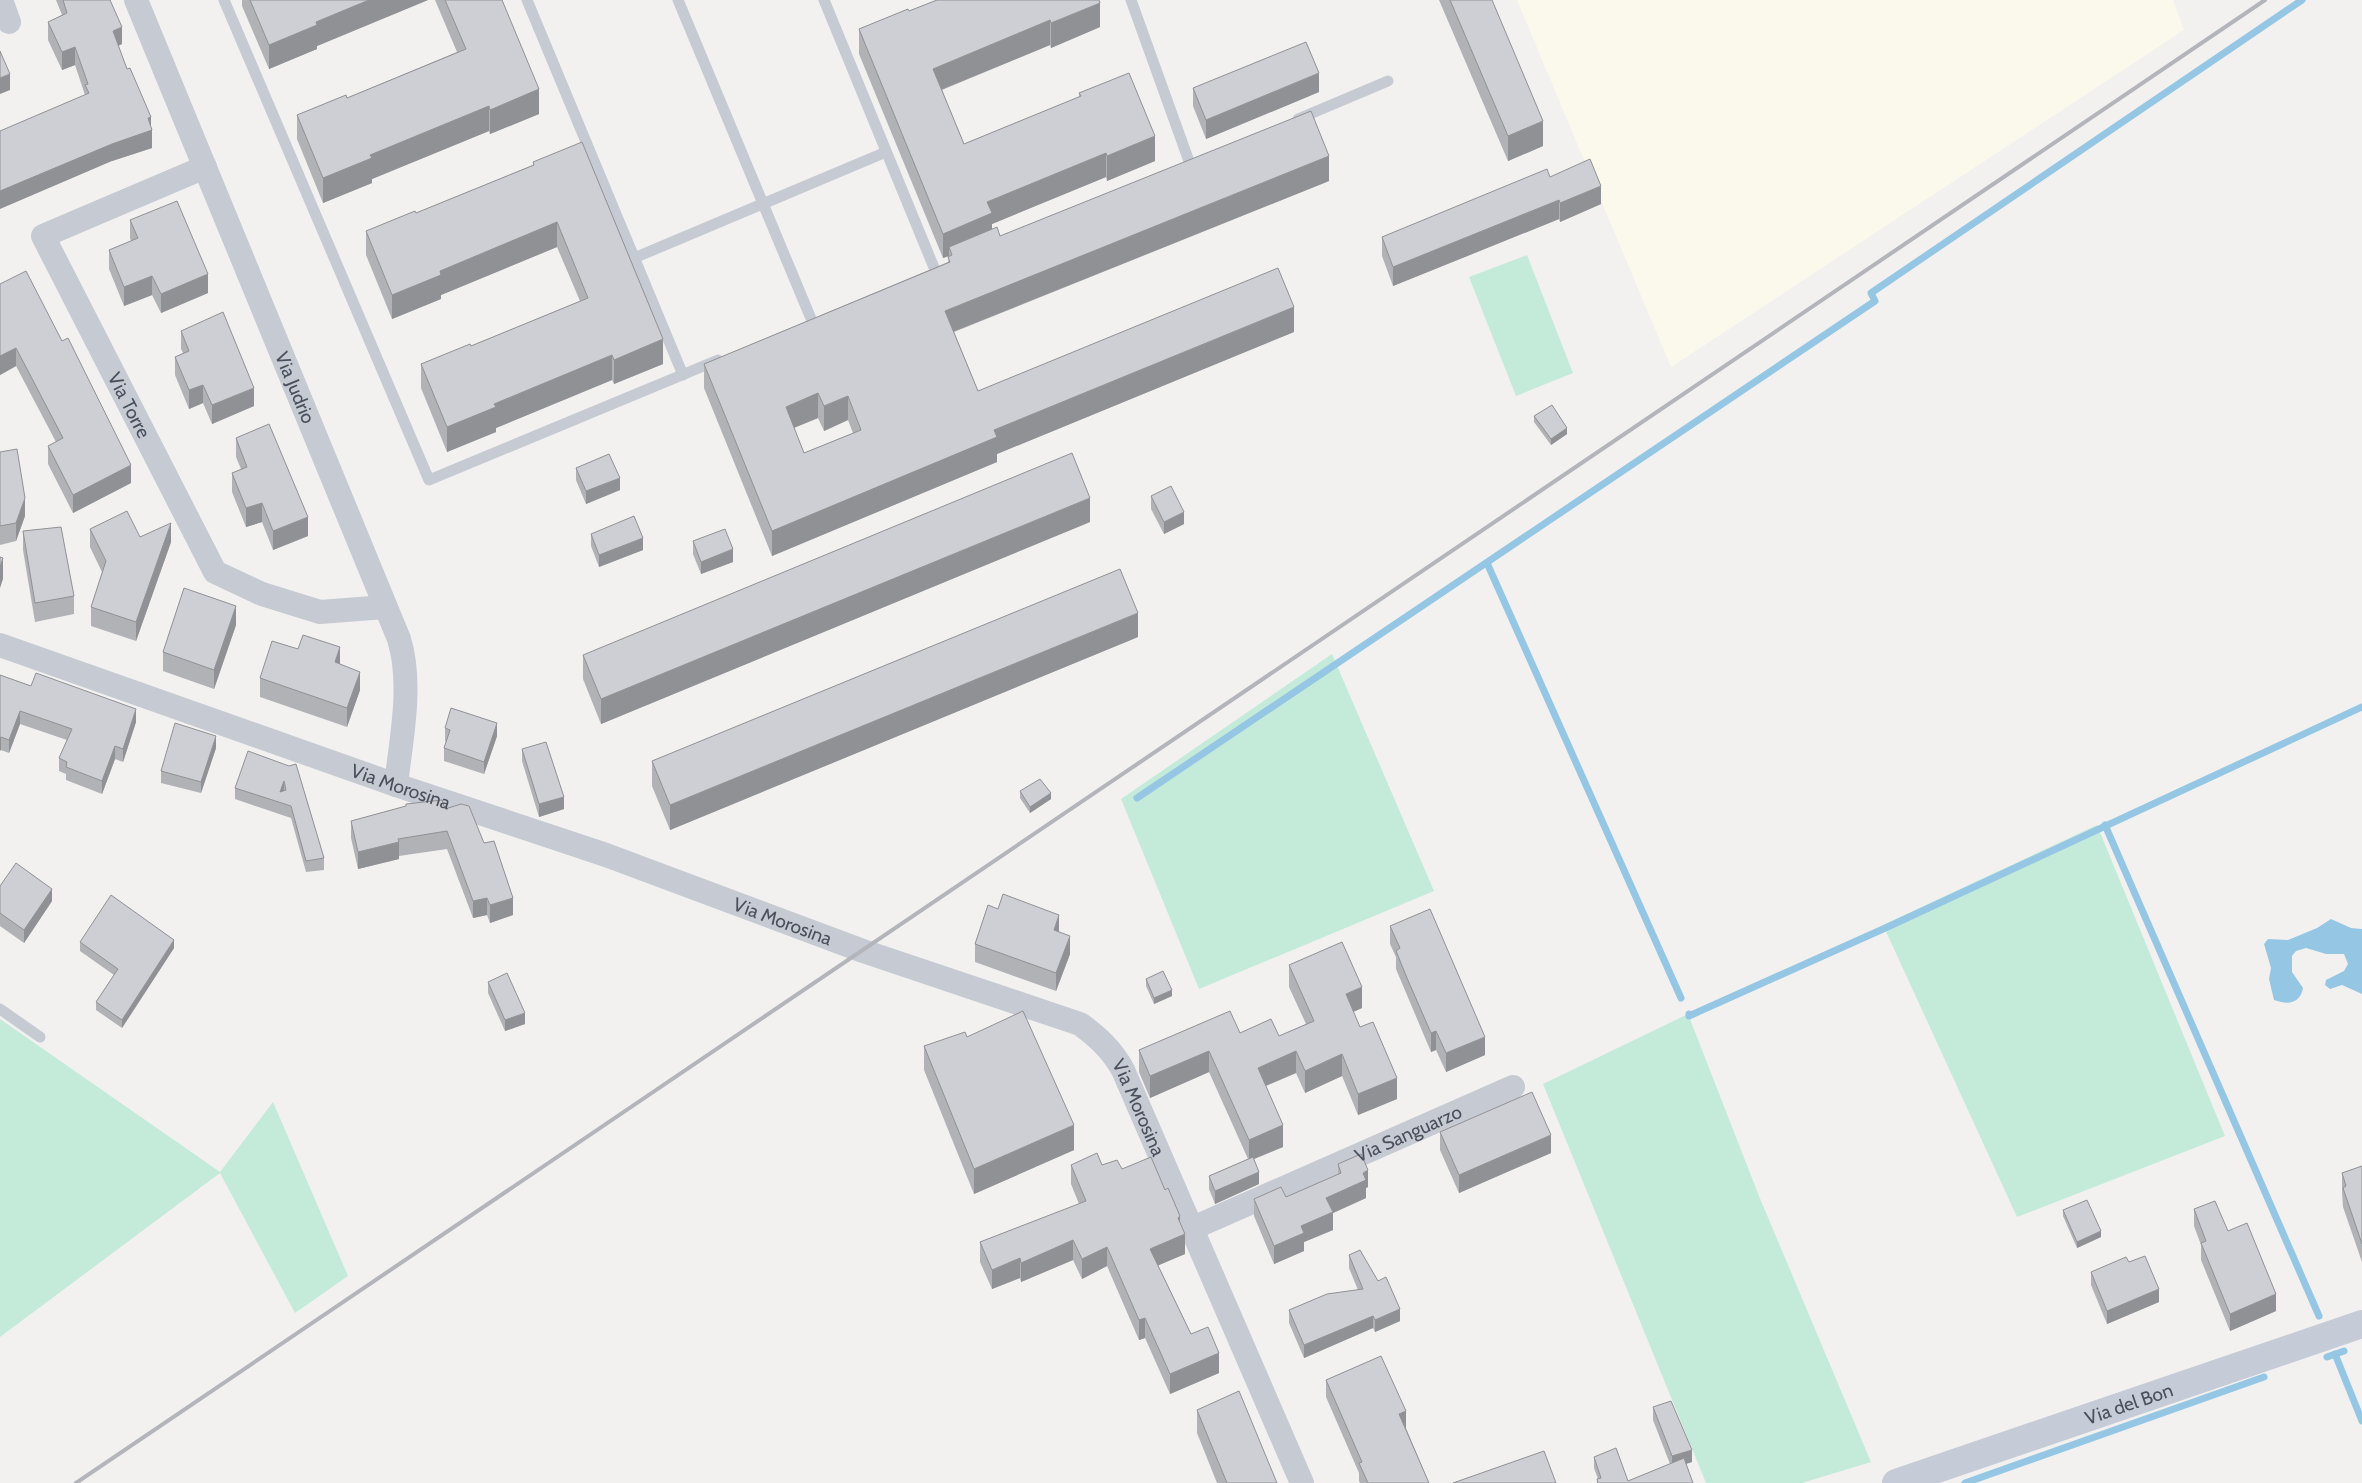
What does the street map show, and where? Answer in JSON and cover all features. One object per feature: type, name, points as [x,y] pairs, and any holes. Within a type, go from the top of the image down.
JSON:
[{"type":"street","points":[[1,0],[9,22]]},
{"type":"street","name":"Via Judrio","points":[[136,0],[403,654],[405,672],[396,785]]},
{"type":"street","name":"Via Torre","points":[[205,167],[43,236],[215,572],[262,594],[320,612],[385,607]]},
{"type":"street","name":"Via Morosina","points":[[0,645],[396,785],[606,855],[863,951],[1080,1024],[1097,1036],[1114,1054],[1123,1070],[1302,1483]]},
{"type":"street","name":"Via Sanguarzo","points":[[1192,1228],[1513,1087]]},
{"type":"street","name":"Via del Bon","points":[[1896,1483],[2362,1324]]},
{"type":"lane","points":[[224,0],[429,480],[726,357]]},
{"type":"lane","points":[[527,0],[682,375]]},
{"type":"lane","points":[[678,0],[812,321]]},
{"type":"lane","points":[[824,0],[935,270]]},
{"type":"lane","points":[[1131,0],[1190,164]]},
{"type":"lane","points":[[1289,122],[1388,81]]},
{"type":"lane","points":[[634,258],[886,152]]},
{"type":"lane","points":[[0,1008],[40,1037]]},
{"type":"shaded area","points":[[1517,0],[2173,0],[2184,30],[1671,367]]},
{"type":"green space","points":[[1527,255],[1573,373],[1516,396],[1469,277]]},
{"type":"green space","points":[[1332,654],[1434,891],[1199,989],[1121,799]]},
{"type":"green space","points":[[2097,825],[2225,1136],[2017,1217],[1883,925]]},
{"type":"green space","points":[[1688,1014],[1759,1196],[1871,1462],[1802,1483],[1706,1483],[1543,1084]]},
{"type":"green space","points":[[0,1019],[220,1172],[273,1102],[348,1276],[295,1313],[220,1173],[0,1337]]},
{"type":"water","points":[[2331,919],[2351,928],[2362,929],[2362,994],[2342,985],[2330,989],[2325,985],[2326,980],[2344,971],[2348,964],[2344,954],[2326,954],[2306,948],[2296,951],[2292,956],[2292,972],[2303,988],[2299,997],[2289,1003],[2274,1000],[2269,979],[2271,968],[2264,944],[2268,939],[2288,940],[2317,928]]},
{"type":"building","points":[[63,0],[110,0],[122,27],[113,31],[127,69],[130,68],[151,117],[148,118],[152,130],[112,144],[0,191],[0,131],[89,93],[85,85],[88,84],[75,47],[62,52],[48,22],[67,13]]},
{"type":"building","points":[[250,0],[369,0],[316,22],[317,25],[269,45]]},
{"type":"building","points":[[445,0],[502,0],[539,89],[490,110],[489,106],[370,155],[372,158],[323,178],[297,115],[346,95],[347,98],[466,49]]},
{"type":"building","points":[[937,0],[1099,0],[1100,3],[1051,23],[1050,20],[933,69],[964,144],[1081,96],[1079,93],[1129,73],[1155,136],[1107,156],[1106,153],[987,202],[992,213],[943,234],[859,29],[908,9],[909,11]]},
{"type":"building","points":[[1450,0],[1492,0],[1543,121],[1508,136]]},
{"type":"building","points":[[1306,42],[1319,73],[1206,120],[1193,88]]},
{"type":"building","points":[[0,51],[10,74],[0,78]]},
{"type":"building","points":[[1311,111],[1329,156],[945,311],[978,391],[1278,268],[1294,307],[994,430],[997,437],[772,531],[704,364],[950,262],[948,257],[952,255],[949,247],[997,227],[1000,236]],"holes":[[[818,393],[824,406],[848,396],[861,430],[804,453],[786,407]]]},
{"type":"building","points":[[582,142],[663,339],[614,360],[612,355],[494,404],[496,407],[447,427],[421,364],[470,344],[471,346],[588,298],[557,222],[440,271],[441,275],[392,295],[366,231],[415,211],[416,213],[534,165],[533,162]]},
{"type":"building","points":[[1590,159],[1601,186],[1560,203],[1559,200],[1393,267],[1382,237],[1547,169],[1550,177]]},
{"type":"building","points":[[177,201],[208,274],[161,294],[152,276],[124,287],[109,250],[138,238],[130,220]]},
{"type":"building","points":[[26,271],[62,341],[68,338],[131,465],[73,495],[48,446],[63,438],[16,348],[0,356],[0,284]]},
{"type":"building","points":[[223,312],[254,388],[212,405],[203,385],[189,390],[175,357],[189,351],[181,331]]},
{"type":"building","points":[[1552,405],[1567,428],[1551,439],[1534,416]]},
{"type":"building","points":[[269,424],[308,517],[273,531],[262,503],[246,508],[232,473],[247,467],[236,438]]},
{"type":"building","points":[[17,449],[25,498],[16,523],[0,526],[0,452]]},
{"type":"building","points":[[1072,453],[1090,498],[601,699],[583,655]]},
{"type":"building","points":[[609,454],[620,478],[586,491],[576,468]]},
{"type":"building","points":[[1171,486],[1184,512],[1164,522],[1151,496]]},
{"type":"building","points":[[127,511],[140,537],[171,523],[136,622],[91,607],[106,561],[90,529]]},
{"type":"building","points":[[634,516],[643,538],[599,555],[591,534]]},
{"type":"building","points":[[61,527],[74,596],[35,603],[23,531]]},
{"type":"building","points":[[725,529],[733,549],[701,562],[693,541]]},
{"type":"building","points":[[1120,569],[1138,613],[670,805],[652,761]]},
{"type":"building","points":[[184,588],[236,606],[214,670],[163,652]]},
{"type":"building","points":[[303,635],[340,647],[335,662],[360,672],[347,708],[260,678],[272,641],[298,649]]},
{"type":"building","points":[[36,673],[136,709],[123,749],[115,746],[102,781],[66,767],[67,762],[59,758],[72,729],[20,711],[9,740],[0,738],[0,675],[31,686]]},
{"type":"building","points":[[451,708],[497,723],[484,762],[444,748],[450,730],[445,728]]},
{"type":"building","points":[[175,723],[216,736],[201,782],[161,771]]},
{"type":"building","points":[[546,742],[564,797],[539,804],[522,749]]},
{"type":"building","points":[[248,751],[289,766],[296,764],[324,858],[306,861],[291,806],[235,788]],"holes":[[[284,781],[286,790],[280,792]]]},
{"type":"building","points":[[1040,779],[1051,793],[1030,807],[1020,791]]},
{"type":"building","points":[[442,800],[445,809],[461,804],[469,806],[484,843],[494,841],[513,898],[490,905],[487,898],[473,901],[447,831],[398,839],[399,842],[358,852],[351,821],[406,806],[406,804]]},
{"type":"building","points":[[16,863],[52,889],[24,930],[0,913],[0,886]]},
{"type":"building","points":[[1003,894],[1059,915],[1054,930],[1070,936],[1056,973],[975,944],[988,905],[998,909]]},
{"type":"building","points":[[111,895],[174,940],[122,1020],[96,1002],[118,969],[80,942]]},
{"type":"building","points":[[1430,909],[1485,1037],[1446,1053],[1436,1031],[1431,1033],[1396,951],[1400,948],[1390,926]]},
{"type":"building","points":[[1342,942],[1362,987],[1346,994],[1360,1027],[1373,1022],[1397,1078],[1358,1094],[1342,1054],[1305,1071],[1296,1051],[1258,1068],[1283,1125],[1249,1140],[1209,1051],[1150,1076],[1139,1050],[1230,1011],[1240,1033],[1271,1019],[1279,1036],[1314,1021],[1289,965]]},
{"type":"building","points":[[1163,971],[1172,990],[1154,998],[1146,979]]},
{"type":"building","points":[[507,973],[525,1013],[505,1020],[488,982]]},
{"type":"building","points":[[1023,1011],[1074,1125],[974,1169],[924,1046],[965,1032],[967,1037]]},
{"type":"building","points":[[1532,1092],[1551,1135],[1459,1175],[1440,1132]]},
{"type":"building","points":[[1097,1153],[1102,1165],[1117,1160],[1122,1169],[1151,1157],[1165,1190],[1168,1188],[1180,1216],[1178,1218],[1185,1234],[1150,1249],[1191,1334],[1208,1327],[1219,1353],[1170,1374],[1145,1318],[1139,1320],[1107,1247],[1082,1259],[1073,1240],[1021,1263],[1020,1258],[992,1270],[980,1242],[1086,1201],[1071,1165]]},
{"type":"building","points":[[1361,1154],[1368,1170],[1363,1173],[1366,1180],[1326,1198],[1333,1212],[1301,1226],[1304,1233],[1274,1246],[1254,1199],[1281,1187],[1286,1197],[1341,1173],[1338,1164]]},
{"type":"building","points":[[1253,1157],[1259,1172],[1215,1191],[1209,1176]]},
{"type":"building","points":[[2362,1166],[2362,1244],[2343,1188],[2346,1186],[2342,1173]]},
{"type":"building","points":[[2087,1200],[2101,1231],[2077,1242],[2063,1210]]},
{"type":"building","points":[[2215,1201],[2228,1231],[2247,1223],[2276,1294],[2230,1314],[2201,1243],[2206,1241],[2194,1209]]},
{"type":"building","points":[[1360,1250],[1378,1281],[1386,1277],[1400,1309],[1375,1320],[1373,1316],[1304,1345],[1289,1310],[1327,1294],[1363,1289],[1349,1255]]},
{"type":"building","points":[[2145,1256],[2159,1289],[2107,1311],[2091,1272],[2126,1257],[2129,1262]]},
{"type":"building","points":[[1381,1356],[1406,1411],[1399,1414],[1429,1483],[1368,1483],[1359,1463],[1362,1462],[1326,1380]]},
{"type":"building","points":[[1239,1391],[1277,1483],[1227,1483],[1197,1410]]},
{"type":"building","points":[[1671,1401],[1692,1450],[1672,1456],[1653,1407]]},
{"type":"building","points":[[1616,1448],[1628,1481],[1684,1458],[1693,1483],[1598,1483],[1597,1479],[1601,1478],[1594,1457]]},
{"type":"building","points":[[1544,1451],[1556,1483],[1453,1483]]},
{"type":"waterway","points":[[1137,798],[1875,301],[1871,293],[2302,0]]},
{"type":"waterway","points":[[1487,563],[1681,998]]},
{"type":"waterway","points":[[1689,1014],[1689,1016],[1892,925],[2362,707]]},
{"type":"waterway","points":[[2105,825],[2319,1316]]},
{"type":"waterway","points":[[2327,1357],[2344,1351]]},
{"type":"waterway","points":[[2335,1354],[2362,1421]]},
{"type":"waterway","points":[[1965,1483],[2264,1377]]},
{"type":"railway","points":[[76,1483],[2265,0]]}]
